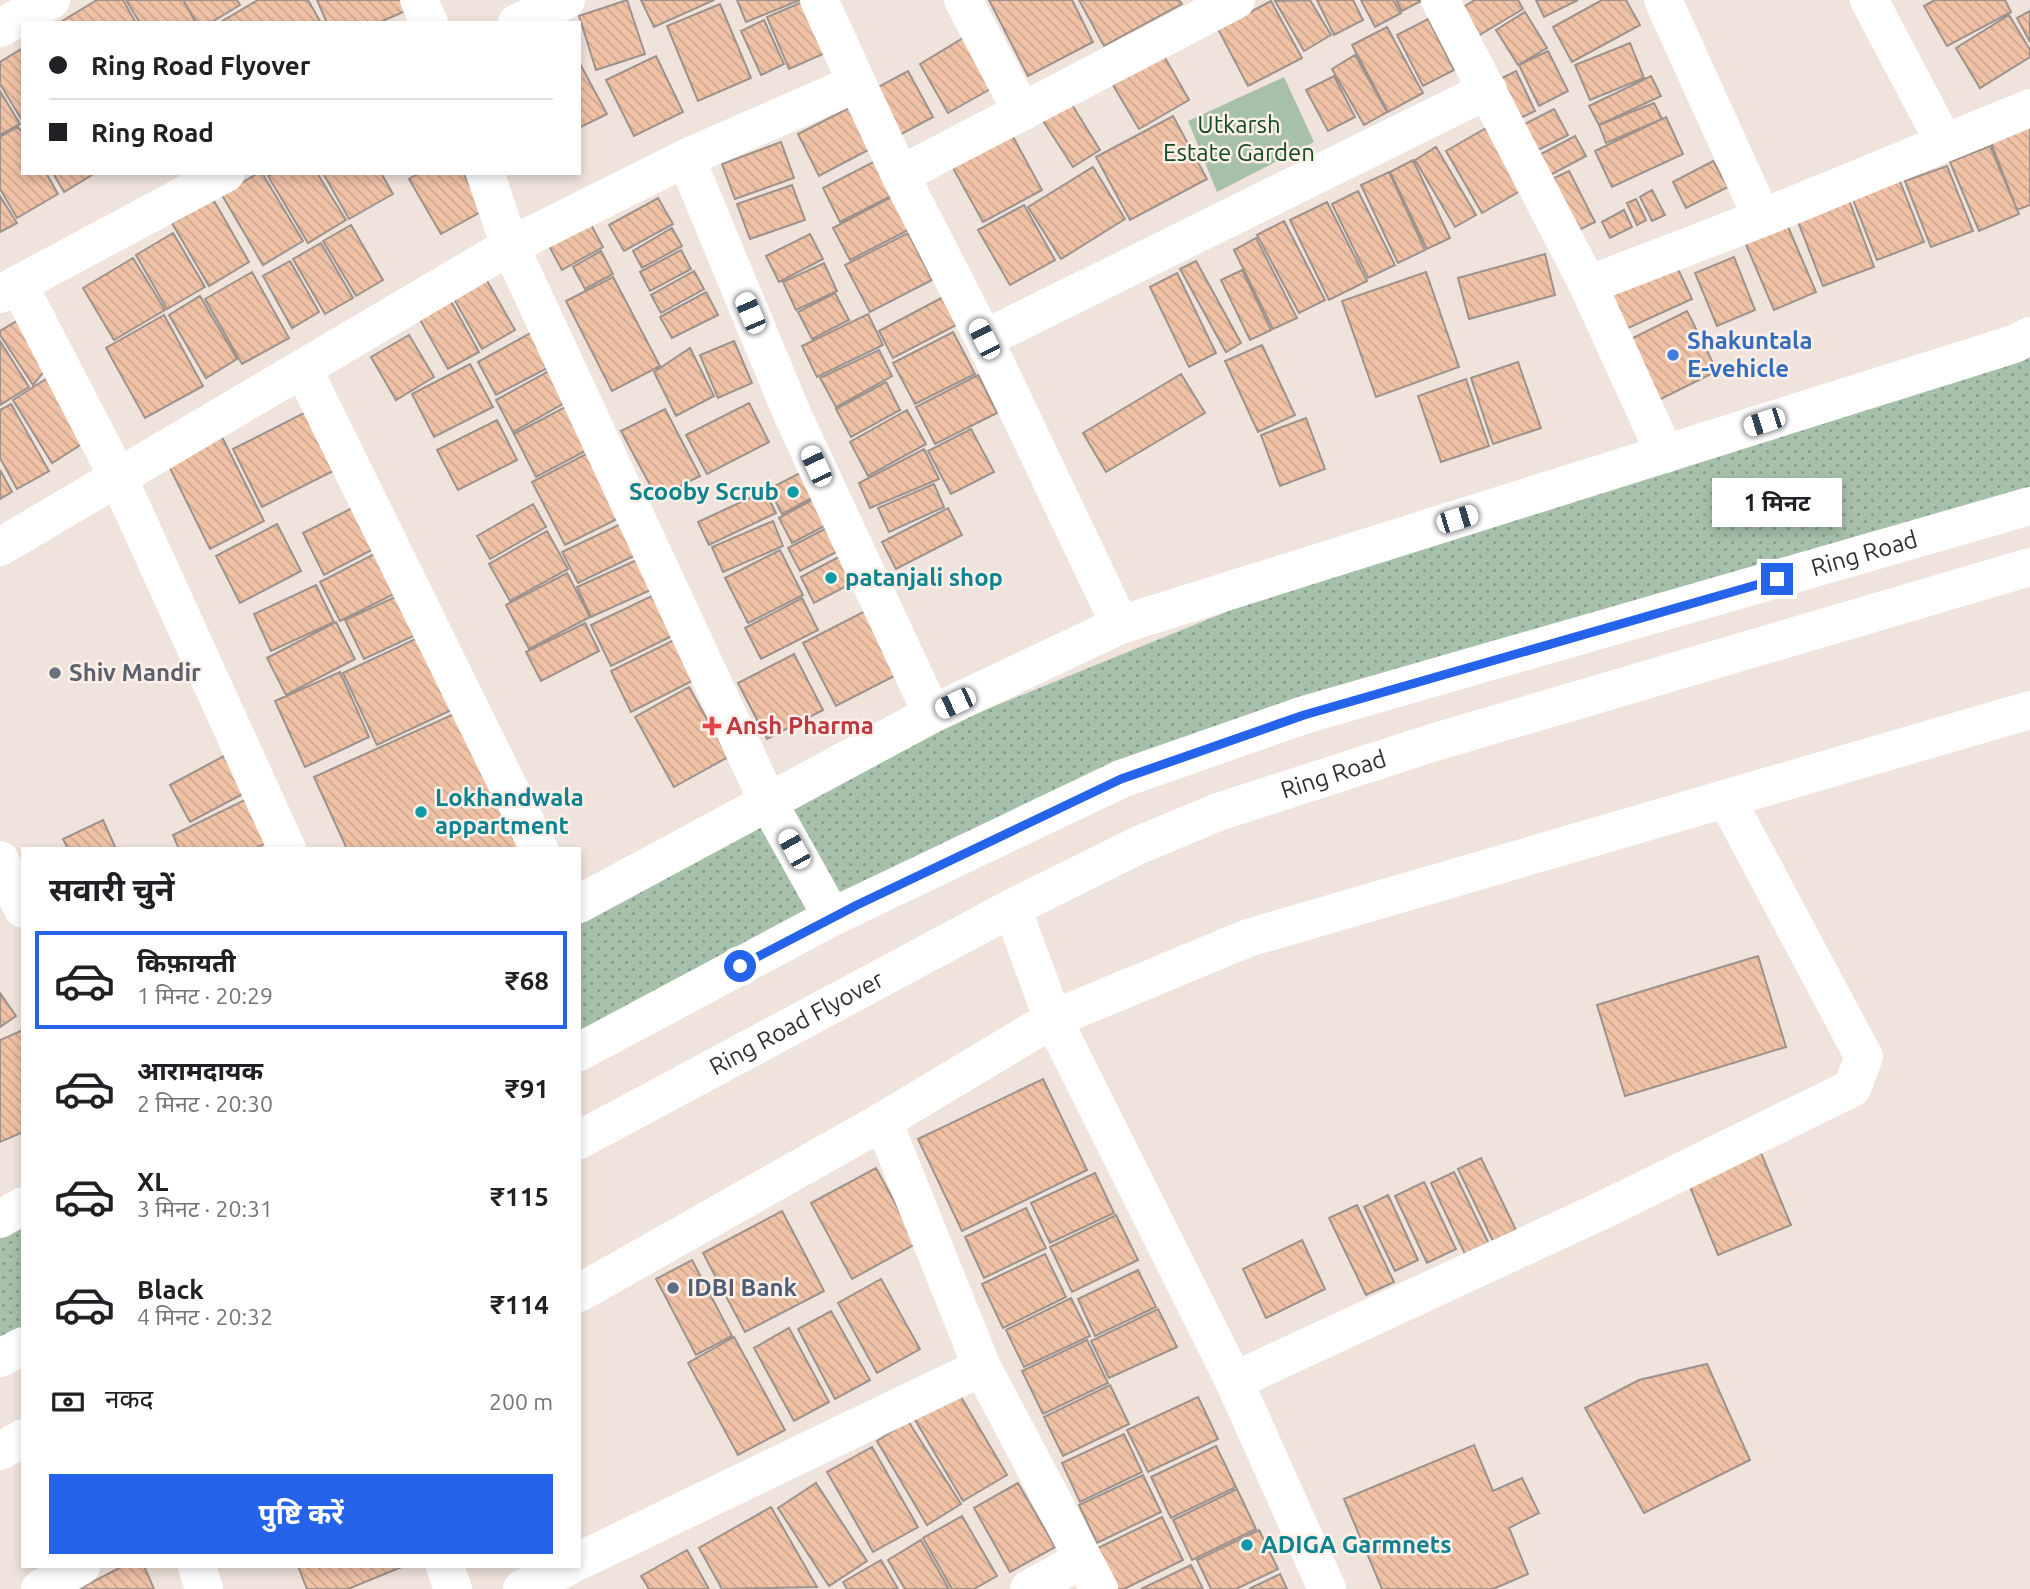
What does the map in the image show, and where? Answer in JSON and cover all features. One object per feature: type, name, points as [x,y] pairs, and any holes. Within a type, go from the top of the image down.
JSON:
[{"type":"street","points":[[0,28],[51,0]]},
{"type":"street","points":[[419,0],[428,21]]},
{"type":"street","points":[[521,21],[566,0]]},
{"type":"street","points":[[819,0],[900,176],[984,339],[1120,625]]},
{"type":"street","points":[[963,0],[1022,112]]},
{"type":"street","points":[[900,176],[1022,112],[1194,10],[1236,0]]},
{"type":"street","points":[[1440,0],[1588,285],[1665,454]]},
{"type":"street","points":[[1662,0],[1762,218]]},
{"type":"street","points":[[1869,0],[1944,142]]},
{"type":"street","points":[[0,547],[117,475],[510,246],[685,158],[857,83]]},
{"type":"street","points":[[984,339],[1488,90]]},
{"type":"street","points":[[1588,285],[1762,218],[2030,108]]},
{"type":"street","points":[[685,158],[793,416],[932,714]]},
{"type":"street","points":[[222,175],[9,289],[117,475],[287,847]]},
{"type":"street","points":[[486,175],[510,246],[769,804],[832,917],[581,1051]]},
{"type":"street","points":[[581,903],[932,714],[1120,625],[2030,336]]},
{"type":"street","points":[[303,369],[538,847]]},
{"type":"street","name":"Ring Road","points":[[832,917],[1073,799],[1121,779],[1304,715],[2030,506]]},
{"type":"street","name":"Ring Road","points":[[1012,908],[1139,845],[1218,812],[1449,738],[2030,567]]},
{"type":"street","points":[[581,1292],[883,1121],[1054,1019],[1248,939],[2030,710]]},
{"type":"street","points":[[1234,1381],[1605,1209],[1852,1088],[1864,1057],[1727,800]]},
{"type":"street","points":[[0,860],[21,905]]},
{"type":"street","points":[[1012,908],[1054,1019],[1234,1381],[1327,1589]]},
{"type":"street","name":"Ring Road Flyover","points":[[581,1139],[1012,908]]},
{"type":"street","points":[[883,1121],[982,1367],[1091,1574],[1029,1589]]},
{"type":"street","points":[[0,1219],[21,1207]]},
{"type":"street","points":[[0,1358],[21,1347]]},
{"type":"street","points":[[581,1561],[982,1367]]},
{"type":"street","points":[[0,1451],[21,1439]]},
{"type":"street","points":[[40,1589],[77,1568]]},
{"type":"street","points":[[198,1568],[204,1589]]},
{"type":"street","points":[[446,1568],[453,1589]]},
{"type":"street","points":[[522,1589],[565,1568]]},
{"type":"green space","name":"Utkarsh Estate Garden","points":[[1284,77],[1314,142],[1217,192],[1188,121]]},
{"type":"green space","points":[[2030,331],[2030,506],[1073,799],[581,1053],[581,888],[685,832],[1344,564]]},
{"type":"green space","points":[[21,1190],[21,1361],[0,1373],[0,1201]]},
{"type":"building","points":[[97,0],[123,0],[135,21],[62,21]]},
{"type":"building","points":[[126,0],[183,0],[195,21],[139,21]]},
{"type":"building","points":[[183,0],[237,0],[240,5],[213,21],[196,21]]},
{"type":"building","points":[[258,0],[308,0],[320,21],[222,21]]},
{"type":"building","points":[[317,0],[406,0],[410,9],[383,21],[326,21]]},
{"type":"building","points":[[627,0],[645,54],[596,70],[579,16]]},
{"type":"building","points":[[641,0],[714,0],[654,27]]},
{"type":"building","points":[[737,0],[800,0],[746,22]]},
{"type":"building","points":[[807,0],[832,50],[789,69],[767,17]]},
{"type":"building","points":[[989,0],[1072,0],[1093,42],[1028,76]]},
{"type":"building","points":[[1079,0],[1179,0],[1182,4],[1104,46]]},
{"type":"building","points":[[1310,0],[1331,35],[1304,51],[1275,1]]},
{"type":"building","points":[[1317,0],[1353,0],[1363,20],[1334,35]]},
{"type":"building","points":[[1361,0],[1393,0],[1401,13],[1375,27]]},
{"type":"building","points":[[1396,0],[1423,0],[1402,11]]},
{"type":"building","points":[[1475,0],[1518,0],[1523,9],[1471,40],[1455,12]]},
{"type":"building","points":[[1536,0],[1578,0],[1544,17]]},
{"type":"building","points":[[1602,0],[1626,0],[1640,25],[1572,62],[1553,27]]},
{"type":"building","points":[[1935,0],[2005,0],[2011,12],[1947,46],[1924,6]]},
{"type":"building","points":[[1271,1],[1302,58],[1248,86],[1218,29]]},
{"type":"building","points":[[720,4],[751,78],[698,101],[667,26]]},
{"type":"building","points":[[2030,11],[2030,42],[2017,18]]},
{"type":"building","points":[[1525,12],[1547,48],[1518,65],[1496,30]]},
{"type":"building","points":[[2009,15],[2030,50],[2030,57],[1980,88],[1956,48]]},
{"type":"building","points":[[1428,19],[1454,70],[1423,86],[1397,35]]},
{"type":"building","points":[[764,20],[784,64],[761,75],[741,31]]},
{"type":"building","points":[[1387,27],[1423,93],[1388,112],[1352,45]]},
{"type":"building","points":[[965,37],[994,87],[948,113],[920,64]]},
{"type":"building","points":[[1630,43],[1644,78],[1590,100],[1575,65]]},
{"type":"building","points":[[21,49],[21,119],[0,84],[0,62]]},
{"type":"building","points":[[1548,51],[1568,91],[1539,106],[1519,65]]},
{"type":"building","points":[[1355,55],[1387,112],[1364,125],[1332,69]]},
{"type":"building","points":[[656,56],[683,112],[634,136],[606,80]]},
{"type":"building","points":[[1164,56],[1189,100],[1139,129],[1113,85]]},
{"type":"building","points":[[581,66],[607,114],[581,127]]},
{"type":"building","points":[[908,71],[933,117],[894,138],[869,92]]},
{"type":"building","points":[[1516,71],[1535,111],[1510,123],[1490,84]]},
{"type":"building","points":[[1334,76],[1355,117],[1328,131],[1306,90]]},
{"type":"building","points":[[1651,76],[1661,96],[1599,125],[1589,106]]},
{"type":"building","points":[[0,91],[20,124],[0,135]]},
{"type":"building","points":[[1066,95],[1100,150],[1073,167],[1038,113]]},
{"type":"building","points":[[1654,103],[1662,119],[1606,143],[1599,125]]},
{"type":"building","points":[[849,108],[870,149],[819,176],[798,134]]},
{"type":"building","points":[[1554,109],[1568,135],[1526,156],[1513,130]]},
{"type":"building","points":[[1173,116],[1207,179],[1130,220],[1096,157]]},
{"type":"building","points":[[1666,117],[1683,154],[1612,187],[1595,151]]},
{"type":"building","points":[[2030,125],[2030,205],[2017,210],[1990,140]]},
{"type":"building","points":[[18,127],[21,131],[21,175],[47,175],[58,194],[17,218],[0,189],[0,137]]},
{"type":"building","points":[[1486,128],[1522,190],[1482,213],[1446,151]]},
{"type":"building","points":[[1012,135],[1042,190],[983,222],[953,168]]},
{"type":"building","points":[[1575,136],[1586,156],[1539,181],[1528,161]]},
{"type":"building","points":[[781,142],[794,178],[735,199],[722,164]]},
{"type":"building","points":[[1990,146],[2019,214],[1979,231],[1950,162]]},
{"type":"building","points":[[1436,147],[1476,215],[1455,227],[1415,160]]},
{"type":"building","points":[[879,159],[897,193],[840,222],[823,188]]},
{"type":"building","points":[[1413,160],[1450,238],[1427,249],[1390,172]]},
{"type":"building","points":[[1713,161],[1728,187],[1686,208],[1673,182]]},
{"type":"building","points":[[1947,166],[1973,231],[1931,247],[1905,181]]},
{"type":"building","points":[[1093,167],[1125,219],[1061,259],[1028,207]]},
{"type":"building","points":[[1569,171],[1595,222],[1565,237],[1539,185]]},
{"type":"building","points":[[1389,172],[1425,250],[1398,263],[1361,185]]},
{"type":"building","points":[[1897,174],[1924,242],[1877,260],[1850,192]]},
{"type":"building","points":[[54,175],[92,175],[64,192]]},
{"type":"building","points":[[255,175],[263,175],[303,241],[263,265],[222,195]]},
{"type":"building","points":[[318,175],[346,220],[308,243],[268,176]]},
{"type":"building","points":[[324,175],[382,175],[393,194],[349,219]]},
{"type":"building","points":[[416,175],[464,175],[484,210],[441,234],[409,179]]},
{"type":"building","points":[[792,185],[805,220],[750,239],[737,204]]},
{"type":"building","points":[[1652,190],[1665,215],[1652,221],[1640,197]]},
{"type":"building","points":[[1358,191],[1395,265],[1368,278],[1332,204]]},
{"type":"building","points":[[897,194],[914,227],[850,260],[833,228]]},
{"type":"building","points":[[0,196],[17,223],[0,232]]},
{"type":"building","points":[[658,198],[673,224],[624,251],[609,225]]},
{"type":"building","points":[[213,199],[249,262],[209,286],[172,223]]},
{"type":"building","points":[[1636,199],[1646,220],[1637,225],[1627,203]]},
{"type":"building","points":[[1849,200],[1874,267],[1823,286],[1797,219]]},
{"type":"building","points":[[1327,202],[1367,281],[1329,300],[1290,220]]},
{"type":"building","points":[[1024,205],[1055,260],[1010,285],[978,230]]},
{"type":"building","points":[[1624,210],[1632,227],[1610,238],[1602,222]]},
{"type":"building","points":[[589,221],[603,247],[562,270],[548,244]]},
{"type":"building","points":[[1284,221],[1325,300],[1299,313],[1257,235]]},
{"type":"building","points":[[1786,222],[1816,292],[1774,310],[1744,240]]},
{"type":"building","points":[[351,225],[383,280],[356,296],[323,241]]},
{"type":"building","points":[[672,228],[682,246],[642,268],[633,251]]},
{"type":"building","points":[[173,233],[205,287],[167,309],[136,255]]},
{"type":"building","points":[[908,233],[932,280],[870,312],[845,265]]},
{"type":"building","points":[[810,234],[823,259],[779,282],[766,256]]},
{"type":"building","points":[[1256,238],[1297,318],[1273,329],[1234,250]]},
{"type":"building","points":[[321,243],[353,298],[325,314],[293,259]]},
{"type":"building","points":[[681,250],[691,269],[650,291],[640,272]]},
{"type":"building","points":[[601,251],[613,274],[585,289],[573,267]]},
{"type":"building","points":[[1545,254],[1555,295],[1469,319],[1458,278]]},
{"type":"building","points":[[1672,256],[1692,299],[1626,329],[1606,285]]},
{"type":"building","points":[[1734,257],[1755,310],[1717,326],[1695,273]]},
{"type":"building","points":[[133,258],[165,310],[114,340],[83,288]]},
{"type":"building","points":[[290,261],[319,312],[292,328],[263,276]]},
{"type":"building","points":[[1196,261],[1241,343],[1226,352],[1180,269]]},
{"type":"building","points":[[824,263],[837,291],[796,310],[783,282]]},
{"type":"building","points":[[1242,270],[1271,330],[1250,340],[1221,280]]},
{"type":"building","points":[[694,271],[704,289],[661,313],[651,295]]},
{"type":"building","points":[[252,272],[289,338],[242,364],[205,299]]},
{"type":"building","points":[[482,272],[515,330],[482,349],[449,290]]},
{"type":"building","points":[[1426,272],[1459,367],[1376,397],[1342,301]]},
{"type":"building","points":[[1177,273],[1216,353],[1189,367],[1150,287]]},
{"type":"building","points":[[613,277],[660,366],[612,391],[566,301]]},
{"type":"building","points":[[706,292],[718,315],[672,338],[660,317]]},
{"type":"building","points":[[835,293],[849,320],[812,339],[798,312]]},
{"type":"building","points":[[447,294],[479,352],[448,369],[415,311]]},
{"type":"building","points":[[949,294],[962,322],[893,358],[879,331]]},
{"type":"building","points":[[200,296],[237,359],[206,378],[169,315]]},
{"type":"building","name":"Shakuntala E-vehicle","points":[[1687,311],[1717,371],[1659,400],[1629,340]]},
{"type":"building","points":[[868,314],[883,345],[817,377],[802,346]]},
{"type":"building","points":[[164,315],[203,386],[145,418],[106,348]]},
{"type":"building","points":[[25,316],[49,365],[33,385],[0,335],[0,331]]},
{"type":"building","points":[[536,330],[555,364],[496,395],[478,362]]},
{"type":"building","points":[[953,332],[975,374],[915,404],[893,363]]},
{"type":"building","points":[[409,335],[434,377],[396,400],[371,357]]},
{"type":"building","points":[[0,341],[29,387],[0,405]]},
{"type":"building","points":[[734,341],[752,383],[718,398],[700,355]]},
{"type":"building","points":[[1262,345],[1295,415],[1258,432],[1225,361]]},
{"type":"building","points":[[690,348],[714,396],[676,416],[654,372]]},
{"type":"building","points":[[879,350],[892,376],[836,407],[820,378]]},
{"type":"building","points":[[1518,362],[1541,428],[1493,444],[1471,378]]},
{"type":"building","points":[[470,364],[493,407],[434,437],[412,394]]},
{"type":"building","points":[[558,366],[575,397],[513,432],[496,400]]},
{"type":"building","points":[[54,374],[93,437],[52,463],[13,400]]},
{"type":"building","points":[[1181,374],[1205,413],[1106,472],[1083,433]]},
{"type":"building","points":[[978,375],[997,413],[935,444],[916,407]]},
{"type":"building","points":[[1466,379],[1489,446],[1441,462],[1418,396]]},
{"type":"building","points":[[886,382],[900,410],[851,437],[836,409]]},
{"type":"building","points":[[749,403],[769,442],[707,474],[686,435]]},
{"type":"building","points":[[11,404],[49,471],[17,489],[0,458],[0,410]]},
{"type":"building","points":[[569,405],[591,448],[536,477],[514,434]]},
{"type":"building","points":[[665,409],[700,476],[657,498],[621,431]]},
{"type":"building","points":[[907,410],[926,444],[868,476],[850,442]]},
{"type":"building","points":[[306,412],[335,470],[262,507],[233,449]]},
{"type":"building","points":[[1306,418],[1325,469],[1280,486],[1261,435]]},
{"type":"building","points":[[497,420],[517,460],[458,490],[437,450]]},
{"type":"building","points":[[971,429],[994,472],[951,494],[928,451]]},
{"type":"building","points":[[222,437],[264,521],[210,549],[168,464]]},
{"type":"building","points":[[924,449],[939,479],[870,508],[859,483]]},
{"type":"building","points":[[588,453],[621,517],[565,545],[532,482]]},
{"type":"building","points":[[0,470],[12,492],[0,499]]},
{"type":"building","name":"Scooby Scrub","points":[[804,471],[817,495],[782,514],[769,489]]},
{"type":"building","points":[[934,484],[944,507],[889,532],[878,508]]},
{"type":"building","points":[[765,491],[776,513],[709,545],[698,522]]},
{"type":"building","points":[[821,495],[834,521],[792,543],[779,518]]},
{"type":"building","points":[[362,503],[383,544],[324,575],[303,533]]},
{"type":"building","points":[[533,504],[546,527],[490,559],[477,536]]},
{"type":"building","points":[[948,508],[962,535],[896,569],[882,542]]},
{"type":"building","points":[[773,521],[783,546],[723,572],[712,547]]},
{"type":"building","points":[[625,522],[640,553],[578,583],[562,552]]},
{"type":"building","points":[[277,524],[301,571],[240,603],[216,556]]},
{"type":"building","points":[[834,524],[846,547],[800,571],[788,548]]},
{"type":"building","points":[[547,531],[568,569],[510,601],[489,564]]},
{"type":"building","points":[[384,549],[404,589],[340,621],[320,582]]},
{"type":"building","points":[[780,550],[803,595],[748,623],[725,578]]},
{"type":"building","name":"patanjali shop","points":[[848,552],[862,578],[814,603],[801,577]]},
{"type":"building","points":[[641,558],[655,588],[591,617],[577,587]]},
{"type":"building","points":[[567,573],[590,617],[529,649],[506,605]]},
{"type":"building","points":[[316,585],[334,622],[271,651],[254,614]]},
{"type":"building","points":[[406,592],[424,631],[364,659],[345,620]]},
{"type":"building","points":[[656,594],[676,634],[611,666],[591,625]]},
{"type":"building","points":[[802,598],[818,630],[761,659],[745,628]]},
{"type":"building","points":[[871,608],[904,671],[836,706],[803,643]]},
{"type":"building","points":[[336,622],[355,659],[286,695],[267,658]]},
{"type":"building","points":[[585,623],[599,651],[541,681],[526,652]]},
{"type":"building","points":[[426,634],[460,706],[377,745],[343,673]]},
{"type":"building","points":[[674,640],[694,680],[631,712],[611,671]]},
{"type":"building","points":[[794,654],[823,710],[767,739],[738,683]]},
{"type":"building","points":[[340,672],[369,737],[305,767],[275,701]]},
{"type":"building","points":[[689,687],[728,757],[674,787],[635,717]]},
{"type":"building","name":"Lokhandwala appartment","points":[[465,709],[521,847],[346,847],[314,777]]},
{"type":"building","points":[[235,750],[256,787],[190,822],[170,785]]},
{"type":"building","points":[[257,794],[278,837],[258,847],[178,847],[173,835]]},
{"type":"building","points":[[103,820],[115,847],[67,847],[63,839]]},
{"type":"building","points":[[1758,956],[1786,1047],[1625,1096],[1597,1005]]},
{"type":"building","points":[[0,993],[16,1016],[0,1027]]},
{"type":"building","points":[[21,1031],[21,1133],[0,1142],[0,1040]]},
{"type":"building","points":[[1043,1079],[1087,1170],[962,1231],[918,1139]]},
{"type":"building","points":[[1761,1153],[1791,1225],[1718,1255],[1688,1182]]},
{"type":"building","points":[[1481,1158],[1516,1230],[1493,1241],[1458,1169]]},
{"type":"building","points":[[876,1168],[917,1243],[852,1279],[811,1203]]},
{"type":"building","points":[[1454,1172],[1490,1246],[1467,1258],[1431,1183]]},
{"type":"building","points":[[1095,1173],[1114,1213],[1050,1243],[1031,1203]]},
{"type":"building","points":[[1424,1182],[1456,1249],[1427,1263],[1395,1196]]},
{"type":"building","points":[[1388,1195],[1418,1260],[1395,1271],[1364,1207]]},
{"type":"building","points":[[1357,1205],[1394,1282],[1366,1295],[1329,1218]]},
{"type":"building","points":[[1026,1208],[1046,1248],[984,1278],[965,1237]]},
{"type":"building","points":[[782,1211],[824,1291],[745,1332],[703,1253]]},
{"type":"building","points":[[1116,1215],[1138,1260],[1072,1292],[1050,1247]]},
{"type":"building","points":[[1302,1240],[1325,1289],[1266,1318],[1243,1269]]},
{"type":"building","points":[[1045,1254],[1066,1297],[1003,1328],[982,1284]]},
{"type":"building","points":[[692,1260],[732,1336],[696,1355],[656,1279]]},
{"type":"building","points":[[1138,1270],[1156,1307],[1095,1336],[1078,1299]]},
{"type":"building","points":[[881,1279],[920,1349],[877,1373],[838,1303]]},
{"type":"building","points":[[1071,1298],[1090,1336],[1024,1367],[1006,1330]]},
{"type":"building","points":[[1158,1309],[1177,1347],[1109,1378],[1091,1341]]},
{"type":"building","points":[[831,1311],[870,1380],[835,1399],[798,1329]]},
{"type":"building","points":[[789,1328],[829,1402],[794,1421],[754,1348]]},
{"type":"building","points":[[734,1337],[785,1430],[738,1455],[688,1363]]},
{"type":"building","points":[[1087,1340],[1108,1383],[1043,1414],[1022,1371]]},
{"type":"building","points":[[1707,1364],[1750,1460],[1644,1513],[1585,1408],[1639,1380]]},
{"type":"building","points":[[1110,1385],[1129,1424],[1063,1456],[1044,1417]]},
{"type":"building","points":[[958,1392],[1007,1475],[963,1501],[914,1418]]},
{"type":"building","points":[[1198,1397],[1218,1439],[1148,1472],[1127,1430]]},
{"type":"building","points":[[908,1421],[961,1504],[927,1525],[877,1441]]},
{"type":"building","points":[[1124,1434],[1142,1472],[1080,1502],[1062,1463]]},
{"type":"building","points":[[1474,1445],[1493,1491],[1522,1478],[1539,1513],[1509,1528],[1528,1574],[1493,1589],[1382,1589],[1344,1499]]},
{"type":"building","points":[[1216,1446],[1236,1487],[1171,1518],[1151,1477]]},
{"type":"building","points":[[872,1447],[918,1527],[873,1552],[827,1472]]},
{"type":"building","points":[[1143,1475],[1161,1512],[1097,1543],[1079,1505]]},
{"type":"building","points":[[816,1483],[867,1561],[829,1586],[778,1508]]},
{"type":"building","points":[[1018,1483],[1055,1547],[1010,1572],[974,1508]]},
{"type":"building","points":[[1237,1489],[1256,1529],[1192,1560],[1173,1520]]},
{"type":"building","points":[[771,1507],[817,1587],[722,1589],[699,1548]]},
{"type":"building","points":[[962,1516],[997,1576],[974,1589],[952,1589],[923,1538]]},
{"type":"building","points":[[1162,1517],[1183,1560],[1124,1589],[1115,1589],[1096,1549]]},
{"type":"building","name":"ADIGA Garmnets","points":[[1259,1530],[1278,1569],[1236,1589],[1211,1589],[1197,1560]]},
{"type":"building","points":[[921,1540],[949,1589],[905,1589],[888,1560]]},
{"type":"building","points":[[687,1550],[709,1589],[649,1589],[641,1576]]},
{"type":"building","points":[[881,1560],[898,1589],[847,1589],[843,1582]]},
{"type":"building","points":[[1191,1565],[1203,1589],[1141,1589]]},
{"type":"building","points":[[119,1568],[145,1568],[154,1589],[79,1589]]},
{"type":"building","points":[[299,1568],[399,1568],[348,1589],[307,1589]]},
{"type":"building","points":[[1280,1574],[1287,1589],[1249,1589]]},
{"type":"place","name":"Shakuntala E-vehicle","points":[[1673,355]]},
{"type":"place","name":"Scooby Scrub","points":[[793,492]]},
{"type":"place","name":"patanjali shop","points":[[831,578]]},
{"type":"place","name":"Shiv Mandir","points":[[55,673]]},
{"type":"place","name":"Ansh Pharma","points":[[712,726]]},
{"type":"place","name":"Lokhandwala appartment","points":[[421,812]]},
{"type":"place","name":"IDBI Bank","points":[[673,1288]]},
{"type":"place","name":"ADIGA Garmnets","points":[[1247,1545]]},
{"type":"route","points":[[740,966],[832,917],[1073,799],[1121,779],[1304,715],[1777,579]]}]
